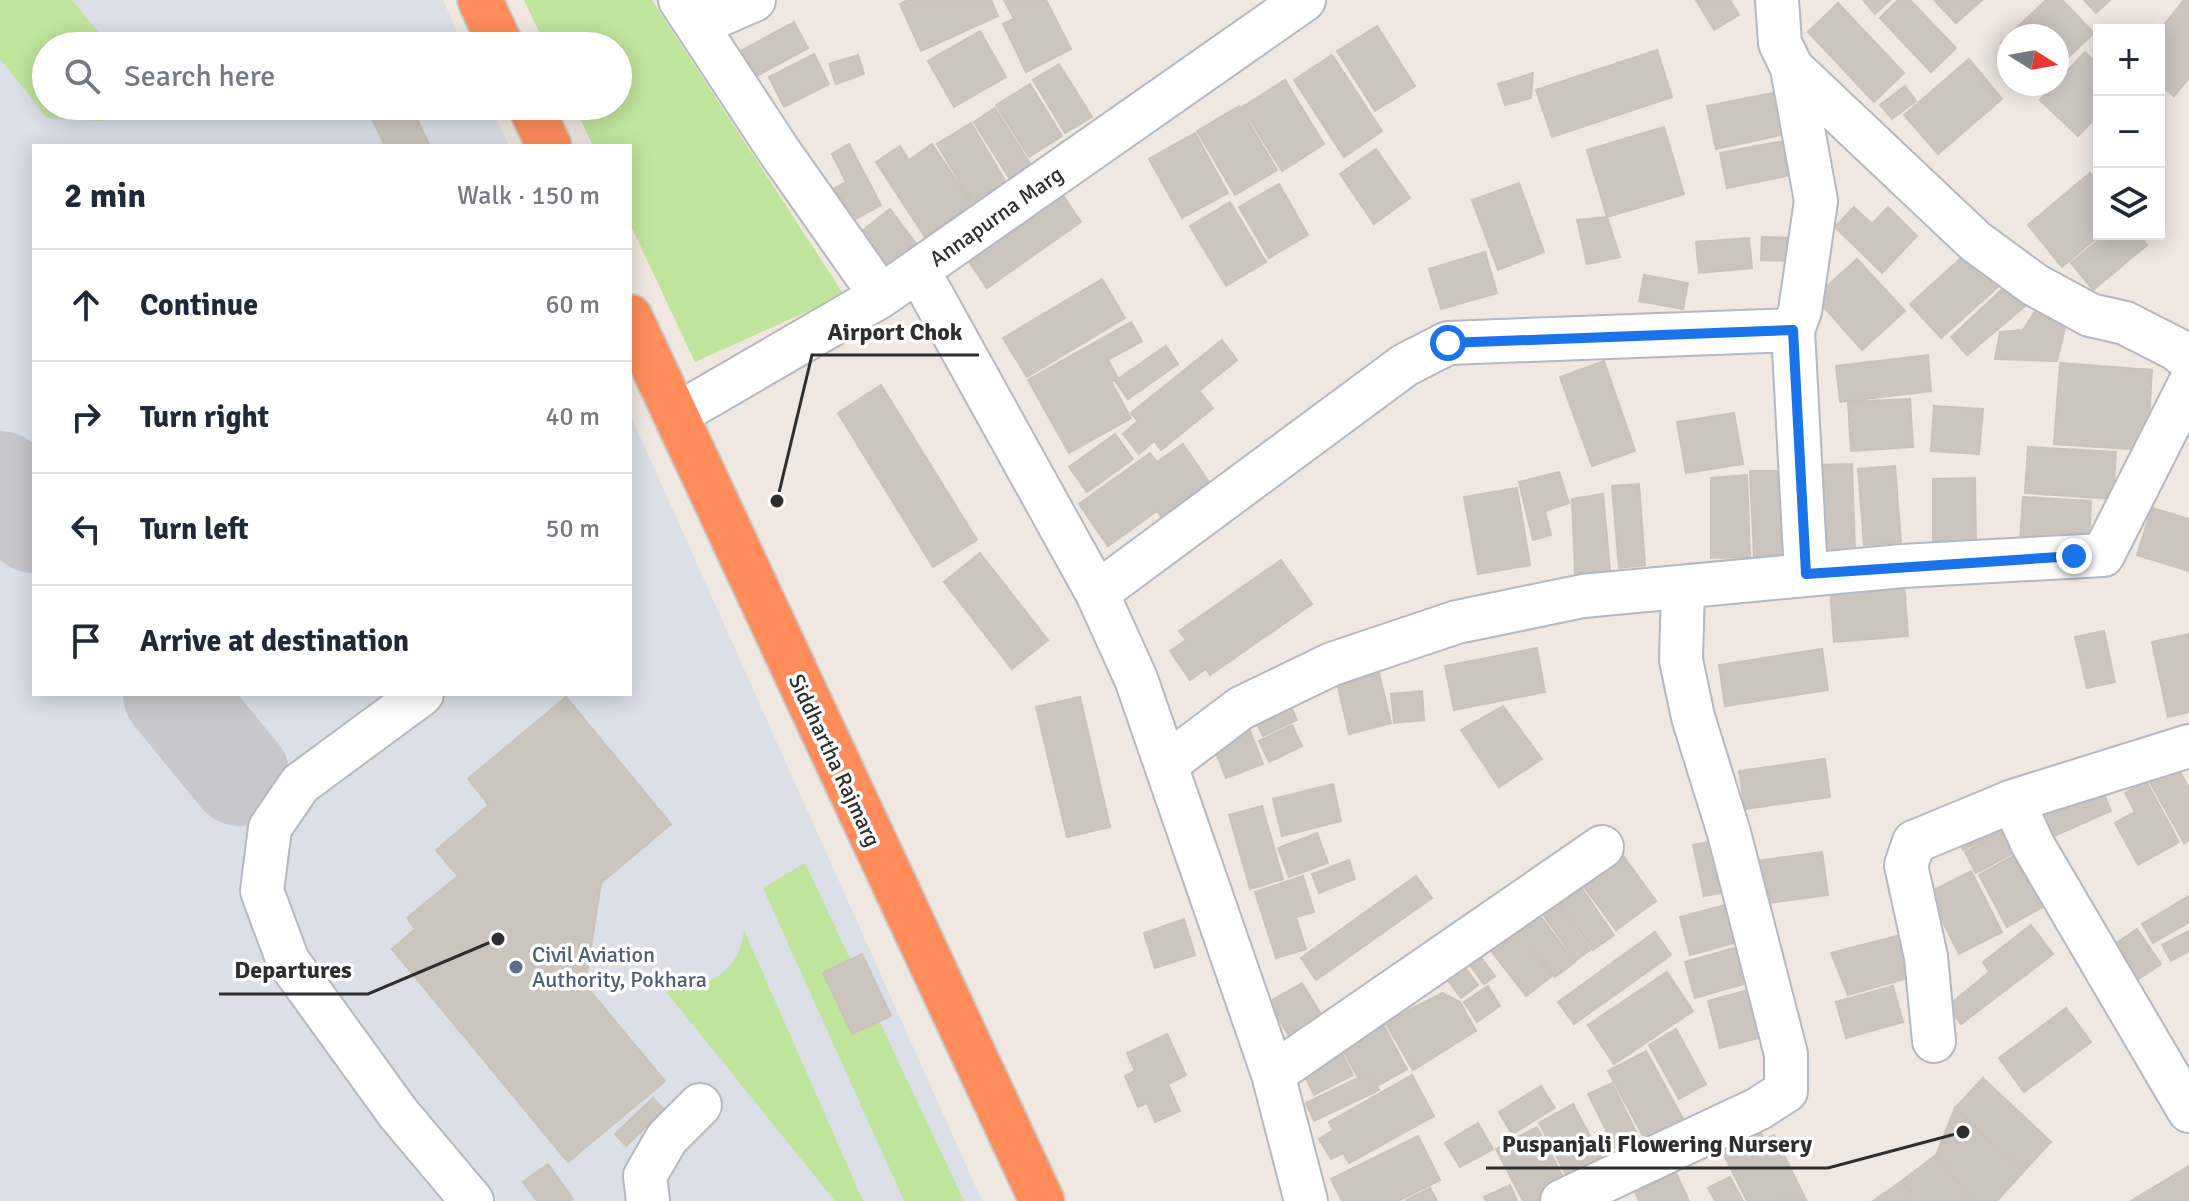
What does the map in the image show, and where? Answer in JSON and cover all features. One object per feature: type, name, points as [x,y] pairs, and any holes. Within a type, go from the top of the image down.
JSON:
[{"type":"highway","points":[[480,0],[495,32]]},
{"type":"highway","points":[[537,120],[548,144]]},
{"type":"highway","name":"Siddhartha Rajmarg","points":[[632,321],[1042,1201]]},
{"type":"street","points":[[754,0],[688,13],[779,151],[881,296]]},
{"type":"street","name":"Annapurna Marg","points":[[676,415],[881,296],[1304,0]]},
{"type":"street","points":[[1777,0],[1780,43],[1792,68],[1816,201],[1800,311],[1793,330],[1806,574]]},
{"type":"street","points":[[1792,68],[1975,241],[2023,276],[2090,315],[2125,323],[2176,349],[2189,360]]},
{"type":"street","points":[[918,270],[1097,593],[1136,679],[1168,763],[1273,1074],[1306,1201]]},
{"type":"street","points":[[1097,593],[1405,365],[1448,343],[1793,330]]},
{"type":"street","points":[[1168,763],[1241,708],[1332,664],[1457,622],[1583,596],[1806,574],[2103,555],[2189,385]]},
{"type":"street","points":[[1562,1201],[1758,1109],[1786,1091],[1786,1054],[1681,660],[1683,588]]},
{"type":"street","points":[[419,696],[300,784],[270,828],[262,891],[288,961],[398,1113],[472,1201]]},
{"type":"street","points":[[1934,1041],[1926,957],[1906,865],[1914,842],[2013,801],[2189,746]]},
{"type":"street","points":[[2013,801],[2033,845],[2189,1111]]},
{"type":"street","points":[[1273,1074],[1602,847]]},
{"type":"street","points":[[648,1201],[645,1176],[667,1138],[700,1105]]},
{"type":"shaded area","points":[[0,0],[443,0],[457,32],[32,32],[32,120],[497,120],[508,144],[32,144],[32,696],[632,696],[632,418],[982,1201],[0,1201]]},
{"type":"green space","points":[[0,0],[72,0],[98,32],[32,32],[32,99],[0,59]]},
{"type":"green space","points":[[524,0],[652,0],[844,295],[695,362],[632,228],[632,144],[592,144],[581,120],[632,120],[632,32],[539,32]]},
{"type":"green space","points":[[805,863],[964,1201],[904,1201],[763,888]]},
{"type":"green space","points":[[744,930],[863,1201],[835,1201],[650,972],[681,984],[710,980],[723,973],[733,962]]},
{"type":"building","points":[[908,0],[991,0],[998,16],[921,51],[900,4]]},
{"type":"building","points":[[1004,0],[1046,0],[1071,49],[1026,72],[1003,24],[1014,19]]},
{"type":"building","points":[[1696,0],[1730,0],[1739,15],[1714,30]]},
{"type":"building","points":[[1863,0],[1890,0],[1875,14]]},
{"type":"building","points":[[1898,0],[1910,0],[1956,48],[1931,72],[1880,18]]},
{"type":"building","points":[[1934,0],[1982,0],[1956,23]]},
{"type":"building","points":[[2046,0],[2062,0],[2093,34],[2069,57],[2069,24],[2021,24]]},
{"type":"building","points":[[2084,0],[2110,0],[2096,13]]},
{"type":"building","points":[[2184,0],[2189,0],[2189,78],[2174,96],[2165,89],[2165,24]]},
{"type":"building","points":[[1838,3],[1904,73],[1874,102],[1808,32]]},
{"type":"building","points":[[794,22],[808,48],[753,78],[739,52]]},
{"type":"building","points":[[1377,26],[1415,86],[1375,111],[1337,51]]},
{"type":"building","points":[[980,31],[1006,77],[954,107],[928,61]]},
{"type":"building","points":[[1657,50],[1672,97],[1552,137],[1536,90]]},
{"type":"building","points":[[2085,52],[2093,60],[2093,120],[2078,136],[2040,100],[2044,96],[2069,96],[2069,69]]},
{"type":"building","points":[[814,54],[829,84],[784,107],[769,77]]},
{"type":"building","points":[[858,55],[864,74],[836,84],[829,64]]},
{"type":"building","points":[[1332,55],[1382,131],[1344,157],[1294,80]]},
{"type":"building","points":[[1969,59],[2002,99],[1938,154],[1904,115]]},
{"type":"building","points":[[1059,64],[1092,117],[1065,133],[1033,80]]},
{"type":"building","points":[[1533,73],[1531,98],[1505,105],[1498,84]]},
{"type":"building","points":[[1285,80],[1324,144],[1282,171],[1242,107]]},
{"type":"building","points":[[1030,84],[1062,136],[1029,157],[996,105]]},
{"type":"building","points":[[1905,86],[1916,101],[1892,119],[1880,105]]},
{"type":"building","points":[[1787,90],[1795,132],[1716,149],[1707,106]]},
{"type":"building","points":[[1239,106],[1277,170],[1235,195],[1197,131]]},
{"type":"building","points":[[995,108],[1032,167],[1011,181],[974,122]]},
{"type":"building","points":[[373,120],[418,120],[429,144],[384,144]]},
{"type":"building","points":[[971,123],[1007,184],[973,204],[937,144]]},
{"type":"building","points":[[1664,127],[1684,194],[1607,217],[1587,150]]},
{"type":"building","points":[[1195,133],[1228,193],[1182,218],[1149,159]]},
{"type":"building","points":[[1788,140],[1796,174],[1727,188],[1720,153]]},
{"type":"building","points":[[849,144],[881,205],[843,226],[826,193],[846,182],[832,154]]},
{"type":"building","points":[[932,144],[972,204],[925,237],[876,162],[900,146],[909,160]]},
{"type":"building","points":[[1376,149],[1410,198],[1374,224],[1340,174]]},
{"type":"building","points":[[2090,173],[2093,177],[2094,240],[2062,267],[2028,225]]},
{"type":"building","points":[[1519,183],[1544,252],[1498,270],[1472,200]]},
{"type":"building","points":[[1279,184],[1308,235],[1269,258],[1239,207]]},
{"type":"building","points":[[1060,191],[1081,222],[987,288],[966,257]]},
{"type":"building","points":[[1230,202],[1266,262],[1226,286],[1190,226]]},
{"type":"building","points":[[1854,207],[1872,224],[1888,207],[1917,236],[1882,273],[1835,227]]},
{"type":"building","points":[[890,209],[918,246],[882,273],[854,237]]},
{"type":"building","points":[[1607,217],[1620,257],[1587,264],[1577,220]]},
{"type":"building","points":[[1762,237],[1792,238],[1791,261],[1761,260]]},
{"type":"building","points":[[1749,238],[1752,268],[1699,273],[1696,242]]},
{"type":"building","points":[[2099,240],[2143,240],[2147,245],[2093,290],[2071,263]]},
{"type":"building","points":[[1969,251],[2000,285],[1941,338],[1910,304]]},
{"type":"building","points":[[1485,252],[1497,293],[1441,309],[1429,269]]},
{"type":"building","points":[[1857,259],[1905,311],[1862,350],[1815,297]]},
{"type":"building","points":[[1644,275],[1688,283],[1683,309],[1639,301]]},
{"type":"building","points":[[1102,279],[1125,318],[1027,377],[1003,338]]},
{"type":"building","points":[[2011,281],[2030,302],[1967,355],[1951,337]]},
{"type":"building","points":[[2039,305],[2068,316],[2057,361],[1995,359],[2000,332],[2023,330]]},
{"type":"building","points":[[1131,322],[1142,341],[1108,360],[1118,378],[1111,382],[1131,418],[1069,453],[1028,380]]},
{"type":"building","points":[[1222,340],[1237,360],[1199,391],[1213,408],[1161,450],[1154,441],[1139,454],[1123,434],[1138,421],[1131,413]]},
{"type":"building","points":[[1166,346],[1178,364],[1128,399],[1115,381]]},
{"type":"building","points":[[1928,355],[1931,391],[1840,402],[1836,366]]},
{"type":"building","points":[[1604,361],[1635,451],[1592,466],[1560,377]]},
{"type":"building","points":[[2060,363],[2152,370],[2147,450],[2054,444]]},
{"type":"building","points":[[881,385],[977,540],[933,567],[838,413]]},
{"type":"building","points":[[1910,399],[1913,447],[1851,451],[1848,402]]},
{"type":"building","points":[[1934,406],[1983,409],[1979,454],[1931,451]]},
{"type":"building","points":[[1734,413],[1743,464],[1686,473],[1677,422]]},
{"type":"building","points":[[1115,434],[1133,459],[1087,492],[1069,467]]},
{"type":"building","points":[[1183,444],[1213,488],[1165,522],[1157,511],[1108,546],[1079,504],[1150,453],[1157,462]]},
{"type":"building","points":[[2028,447],[2116,452],[2113,499],[2025,493]]},
{"type":"building","points":[[1852,464],[1855,552],[1811,553],[1809,465]]},
{"type":"building","points":[[1895,466],[1901,542],[1864,545],[1858,469]]},
{"type":"building","points":[[1750,471],[1789,471],[1792,555],[1754,556]]},
{"type":"building","points":[[1559,472],[1569,503],[1545,511],[1551,535],[1533,540],[1519,482]]},
{"type":"building","points":[[1747,475],[1750,557],[1711,558],[1711,478]]},
{"type":"building","points":[[1975,478],[1976,544],[1933,545],[1933,479]]},
{"type":"building","points":[[1639,484],[1645,565],[1619,568],[1612,486]]},
{"type":"building","points":[[1517,488],[1530,565],[1478,574],[1464,497]]},
{"type":"building","points":[[1603,494],[1610,570],[1575,573],[1572,499]]},
{"type":"building","points":[[2023,497],[2091,501],[2089,545],[2020,541]]},
{"type":"building","points":[[2152,508],[2189,519],[2189,571],[2137,555]]},
{"type":"building","points":[[980,553],[1048,640],[1012,669],[944,582]]},
{"type":"building","points":[[1281,560],[1312,604],[1210,675],[1206,669],[1190,680],[1170,651],[1186,640],[1179,631]]},
{"type":"building","points":[[1904,580],[1908,636],[1834,642],[1830,587]]},
{"type":"building","points":[[2104,631],[2115,682],[2087,688],[2075,637]]},
{"type":"building","points":[[2189,634],[2189,712],[2168,717],[2152,642]]},
{"type":"building","points":[[1537,648],[1545,692],[1454,710],[1445,666]]},
{"type":"building","points":[[1822,649],[1828,690],[1725,706],[1719,665]]},
{"type":"building","points":[[1377,665],[1391,723],[1349,734],[1335,675]]},
{"type":"building","points":[[1422,691],[1424,720],[1394,723],[1391,694]]},
{"type":"building","points":[[566,697],[671,824],[601,883],[585,985],[665,1081],[568,1162],[392,949],[415,929],[407,918],[458,876],[436,850],[489,805],[468,779]]},
{"type":"building","points":[[1080,697],[1110,827],[1067,837],[1036,707]]},
{"type":"building","points":[[1288,701],[1297,720],[1263,736],[1254,718]]},
{"type":"building","points":[[1503,706],[1542,759],[1499,787],[1461,730]]},
{"type":"building","points":[[1292,725],[1302,746],[1269,762],[1259,741]]},
{"type":"building","points":[[1249,728],[1263,764],[1226,778],[1212,742]]},
{"type":"building","points":[[1825,759],[1830,797],[1745,809],[1739,771]]},
{"type":"building","points":[[2177,767],[2189,788],[2189,840],[2184,843],[2150,782]]},
{"type":"building","points":[[2146,781],[2179,842],[2138,865],[2115,823],[2135,812],[2125,793]]},
{"type":"building","points":[[1333,784],[1341,821],[1282,836],[1273,799]]},
{"type":"building","points":[[2100,785],[2111,811],[2045,840],[2034,814]]},
{"type":"building","points":[[1262,806],[1283,879],[1250,889],[1229,815]]},
{"type":"building","points":[[1997,814],[2004,830],[1963,850],[1955,833]]},
{"type":"building","points":[[2008,829],[2019,850],[1976,873],[1965,852]]},
{"type":"building","points":[[1317,833],[1328,863],[1289,877],[1278,848]]},
{"type":"building","points":[[1725,839],[1736,890],[1704,896],[1693,845]]},
{"type":"building","points":[[1617,847],[1656,901],[1616,930],[1577,877]]},
{"type":"building","points":[[2023,851],[2046,905],[2007,927],[1979,875]]},
{"type":"building","points":[[1822,852],[1828,895],[1761,904],[1755,861]]},
{"type":"building","points":[[1349,860],[1355,879],[1319,893],[1312,874]]},
{"type":"building","points":[[1971,871],[2002,932],[1959,954],[1928,893]]},
{"type":"building","points":[[1303,876],[1314,912],[1296,917],[1306,949],[1276,958],[1255,892]]},
{"type":"building","points":[[1416,876],[1432,898],[1316,980],[1301,958]]},
{"type":"building","points":[[1576,880],[1614,935],[1593,950],[1554,895]]},
{"type":"building","points":[[1551,894],[1590,950],[1576,960],[1536,905]]},
{"type":"building","points":[[2189,896],[2189,922],[2153,943],[2142,924]]},
{"type":"building","points":[[1726,905],[1737,942],[1690,955],[1680,917]]},
{"type":"building","points":[[1534,908],[1575,962],[1555,977],[1514,923]]},
{"type":"building","points":[[1184,919],[1195,955],[1155,968],[1144,933]]},
{"type":"building","points":[[1511,923],[1552,976],[1526,996],[1485,943]]},
{"type":"building","points":[[2031,925],[2053,954],[1961,1024],[1948,1006],[1989,972],[1983,962]]},
{"type":"building","points":[[2137,929],[2161,964],[2125,988],[2102,953]]},
{"type":"building","points":[[2189,931],[2189,951],[2171,961],[2162,945]]},
{"type":"building","points":[[1655,932],[1671,955],[1574,1024],[1558,1002]]},
{"type":"building","points":[[1901,935],[1904,979],[1848,995],[1831,953]]},
{"type":"building","points":[[1738,947],[1747,983],[1695,998],[1685,962]]},
{"type":"building","points":[[1477,952],[1495,976],[1484,984],[1466,960]]},
{"type":"building","points":[[862,954],[891,1016],[852,1034],[823,973]]},
{"type":"building","points":[[1461,962],[1478,985],[1461,998],[1444,975]]},
{"type":"building","points":[[1667,972],[1693,1011],[1614,1064],[1588,1025]]},
{"type":"building","points":[[1302,983],[1328,1026],[1295,1046],[1269,1002]]},
{"type":"building","points":[[1488,986],[1500,1006],[1477,1022],[1464,1002]]},
{"type":"building","points":[[1893,986],[1903,1022],[1846,1038],[1836,1002]]},
{"type":"building","points":[[1748,990],[1762,1037],[1720,1048],[1708,1001]]},
{"type":"building","points":[[1442,993],[1460,1002],[1476,1031],[1413,1070],[1385,1022]]},
{"type":"building","points":[[2066,1008],[2091,1042],[2024,1092],[1999,1058]]},
{"type":"building","points":[[1381,1021],[1407,1069],[1377,1086],[1370,1072],[1359,1079],[1340,1045]]},
{"type":"building","points":[[1676,1029],[1706,1084],[1679,1099],[1649,1045]]},
{"type":"building","points":[[1167,1034],[1186,1075],[1168,1084],[1180,1111],[1155,1122],[1147,1103],[1138,1107],[1125,1076],[1135,1071],[1127,1053]]},
{"type":"building","points":[[1336,1042],[1353,1075],[1314,1095],[1298,1061]]},
{"type":"building","points":[[1646,1051],[1686,1124],[1648,1145],[1608,1071]]},
{"type":"building","points":[[1370,1072],[1379,1090],[1314,1121],[1306,1103]]},
{"type":"building","points":[[1412,1075],[1434,1116],[1349,1163],[1343,1153],[1331,1159],[1319,1139],[1333,1130],[1329,1122]]},
{"type":"building","points":[[1983,1078],[2051,1142],[2023,1172],[1955,1108]]},
{"type":"building","points":[[1612,1083],[1640,1140],[1617,1152],[1588,1094]]},
{"type":"building","points":[[1541,1086],[1555,1108],[1512,1134],[1499,1112]]},
{"type":"building","points":[[653,1098],[664,1110],[626,1146],[615,1134]]},
{"type":"building","points":[[1573,1104],[1605,1164],[1570,1182],[1539,1123]]},
{"type":"building","points":[[1955,1108],[2023,1172],[1997,1201],[1972,1201],[1936,1155]]},
{"type":"building","points":[[1754,1120],[1764,1140],[1774,1135],[1806,1200],[1747,1201],[1716,1139]]},
{"type":"building","points":[[1478,1123],[1493,1149],[1460,1167],[1445,1143]]},
{"type":"building","points":[[1537,1127],[1567,1185],[1537,1201],[1523,1201],[1496,1149]]},
{"type":"building","points":[[1418,1136],[1440,1180],[1398,1201],[1342,1201],[1331,1179]]},
{"type":"building","points":[[1936,1155],[1972,1201],[1919,1201],[1903,1180]]},
{"type":"building","points":[[548,1164],[573,1199],[570,1201],[537,1201],[523,1182]]},
{"type":"building","points":[[2189,1166],[2189,1201],[2131,1201]]},
{"type":"building","points":[[1676,1173],[1689,1201],[1639,1201],[1635,1192]]},
{"type":"building","points":[[1730,1177],[1743,1201],[1715,1201],[1708,1188]]},
{"type":"building","points":[[1902,1181],[1916,1201],[1873,1201]]},
{"type":"building","points":[[1510,1185],[1517,1201],[1486,1201],[1484,1197]]},
{"type":"building","points":[[1430,1188],[1437,1201],[1405,1201]]},
{"type":"taxiway","points":[[0,481],[32,521]]},
{"type":"taxiway","points":[[175,696],[240,776]]},
{"type":"place","name":"Airport Chok","points":[[777,501]]},
{"type":"place","name":"Departures","points":[[498,939]]},
{"type":"place","name":"Civil Aviation Authority, Pokhara","points":[[516,967]]},
{"type":"place","name":"Puspanjali Flowering Nursery","points":[[1963,1132]]},
{"type":"route","points":[[1448,343],[1793,330],[1806,574],[2074,556]]}]
